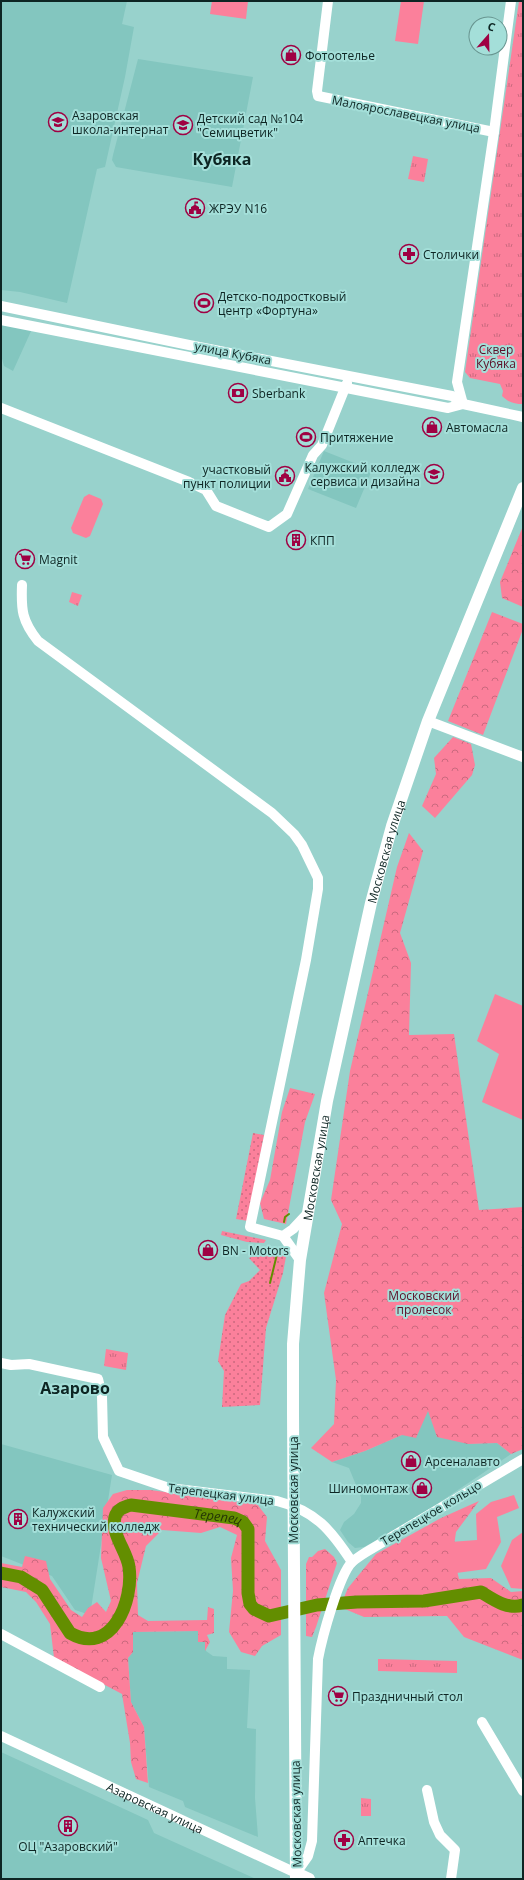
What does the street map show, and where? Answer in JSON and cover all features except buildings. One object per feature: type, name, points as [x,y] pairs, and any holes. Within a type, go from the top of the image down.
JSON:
[{"type":"main road","name":"Московская улица","points":[[296,1876],[293,1344],[300,1260],[327,1101],[371,903],[392,826],[428,721],[523,488]]},
{"type":"main road","name":"Азаровская улица","points":[[296,1876],[310,1879]]},
{"type":"street","name":"Малоярославецкая улица","points":[[328,1],[317,91],[318,96],[494,132]]},
{"type":"street","points":[[463,404],[457,382],[494,132],[511,1]]},
{"type":"street","name":"улица Кубяка","points":[[1,306],[452,396],[463,404],[523,417]]},
{"type":"street","name":"улица Кубяка","points":[[1,320],[38,326],[448,408],[463,404]]},
{"type":"street","points":[[1,408],[190,482],[206,490],[216,506],[268,527],[287,514],[313,454],[322,445],[344,388],[352,377]]},
{"type":"street","points":[[22,585],[23,618],[28,629],[38,641],[272,813],[294,834],[318,878],[318,889],[306,960],[250,1227],[277,1236],[283,1236],[293,1229],[308,1212]]},
{"type":"street","points":[[428,721],[523,757]]},
{"type":"street","points":[[283,1236],[300,1260]]},
{"type":"street","name":"Терепецкая улица","points":[[1,1363],[11,1365],[29,1364],[98,1379],[102,1396],[104,1437],[119,1471],[169,1488],[277,1500],[293,1505],[312,1516],[330,1530],[352,1562]]},
{"type":"street","name":"Терепецкое кольцо","points":[[296,1876],[308,1856],[312,1841],[318,1659],[327,1625],[344,1574],[352,1562],[482,1482],[523,1459]]},
{"type":"street","points":[[1,1634],[100,1687]]},
{"type":"street","points":[[482,1722],[523,1791]]},
{"type":"street","name":"Азаровская улица","points":[[1,1736],[296,1876]]},
{"type":"street","points":[[427,1790],[434,1822],[440,1835],[455,1850],[451,1879]]},
{"type":"shaded area","name":"Азаровская школа-интернат","points":[[1,1],[127,1],[122,24],[134,27],[125,77],[105,167],[97,169],[67,303],[20,292],[1,290]]},
{"type":"shaded area","name":"Детский сад №104 \"Семицветик\"","points":[[138,59],[253,77],[232,187],[116,167],[112,160],[113,155]]},
{"type":"shaded area","points":[[1,324],[32,329],[13,371],[4,366],[1,355]]},
{"type":"shaded area","points":[[324,451],[372,470],[356,508],[308,489]]},
{"type":"shaded area","points":[[428,1410],[468,1444],[497,1443],[511,1454],[412,1521],[364,1547],[355,1548],[348,1542],[340,1530],[344,1522],[354,1514],[361,1503],[361,1497],[349,1468],[332,1462],[365,1451],[402,1435]]},
{"type":"shaded area","points":[[1,1444],[112,1475],[90,1615],[75,1610],[52,1576],[1,1556]]},
{"type":"shaded area","points":[[198,1631],[205,1642],[206,1651],[213,1656],[227,1657],[227,1669],[250,1670],[247,1728],[256,1729],[255,1798],[258,1837],[185,1807],[183,1801],[149,1787],[144,1727],[131,1702],[128,1658],[133,1652],[133,1632]]},
{"type":"shaded area","points":[[1,1752],[148,1820],[154,1833],[256,1879],[1,1879]]},
{"type":"green space","points":[[212,1],[248,1],[246,19],[210,14]]},
{"type":"green space","points":[[401,1],[424,1],[418,44],[395,41]]},
{"type":"green space","name":"Сквер Кубяка","points":[[519,1],[523,1],[523,404],[517,404],[504,398],[502,396],[503,391],[500,384],[470,378],[465,372]]},
{"type":"green space","points":[[413,156],[428,159],[424,182],[408,179]]},
{"type":"green space","points":[[89,494],[101,499],[103,504],[90,536],[86,538],[73,533],[71,528],[84,497]]},
{"type":"green space","points":[[523,526],[523,607],[502,598],[500,582]]},
{"type":"green space","points":[[72,592],[82,595],[78,606],[69,602]]},
{"type":"green space","points":[[492,612],[523,624],[523,629],[483,735],[448,721]]},
{"type":"green space","points":[[453,737],[471,744],[475,765],[472,775],[435,818],[422,806],[436,774],[434,758]]},
{"type":"green space","name":"Московский пролесок","points":[[409,833],[423,851],[400,933],[411,963],[409,1035],[454,1034],[479,1210],[523,1207],[523,1449],[511,1454],[497,1443],[468,1444],[437,1437],[428,1411],[416,1438],[402,1435],[365,1451],[332,1462],[311,1448],[334,1424],[336,1380],[324,1293],[342,1224],[331,1200],[350,1071],[397,867]]},
{"type":"green space","points":[[495,994],[523,1006],[523,1120],[482,1102],[499,1054],[477,1041]]},
{"type":"green space","points":[[290,1088],[315,1094],[305,1122],[286,1224],[264,1219],[260,1203],[270,1180],[282,1112]]},
{"type":"green space","points":[[253,1133],[264,1135],[248,1221],[236,1219]]},
{"type":"green space","points":[[222,1231],[266,1240],[264,1243],[247,1242],[221,1235]]},
{"type":"green space","points":[[275,1247],[287,1251],[283,1273],[266,1328],[260,1405],[222,1407],[224,1371],[218,1361],[225,1315],[241,1284],[249,1281],[260,1270],[249,1258]]},
{"type":"green space","points":[[106,1349],[128,1353],[126,1370],[104,1366]]},
{"type":"green space","points":[[127,1490],[150,1490],[257,1504],[267,1517],[265,1541],[281,1570],[281,1635],[262,1646],[255,1656],[241,1652],[229,1632],[233,1591],[231,1558],[237,1535],[220,1527],[201,1533],[162,1530],[146,1546],[137,1583],[138,1615],[148,1621],[207,1620],[208,1607],[214,1609],[214,1633],[207,1635],[210,1642],[205,1651],[205,1642],[198,1642],[198,1631],[133,1632],[133,1652],[128,1658],[131,1702],[144,1727],[148,1783],[136,1779],[131,1762],[130,1743],[122,1694],[54,1658],[50,1624],[36,1602],[26,1592],[1,1587],[1,1563],[22,1567],[25,1556],[46,1561],[50,1579],[71,1610],[82,1617],[88,1608],[97,1602],[106,1612],[111,1601],[101,1558],[103,1508],[113,1494]]},
{"type":"green space","points":[[514,1495],[519,1508],[497,1517],[501,1542],[486,1569],[449,1574],[450,1542],[477,1540],[476,1514],[491,1502]]},
{"type":"green space","points":[[479,1501],[456,1532],[453,1553],[459,1579],[491,1578],[511,1592],[523,1591],[523,1660],[464,1637],[447,1616],[364,1617],[340,1607],[348,1588],[376,1554],[441,1518]]},
{"type":"green space","points":[[523,1532],[523,1589],[511,1588],[501,1566],[512,1540]]},
{"type":"green space","points":[[325,1549],[334,1557],[337,1563],[312,1637],[306,1636],[306,1564],[309,1557],[312,1557],[318,1551]]},
{"type":"green space","points":[[378,1659],[457,1661],[457,1673],[378,1671]]},
{"type":"green space","points":[[361,1798],[371,1799],[371,1816],[361,1816]]},
{"type":"waterway","points":[[284,1222],[285,1217],[289,1214]]},
{"type":"waterway","points":[[270,1283],[278,1250]]},
{"type":"waterway","name":"Терепец","points":[[1,1573],[21,1577],[42,1590],[70,1633],[85,1638],[98,1637],[108,1631],[117,1621],[124,1609],[128,1595],[130,1580],[128,1561],[117,1537],[114,1524],[117,1512],[131,1505],[234,1518],[243,1522],[248,1529],[248,1593],[250,1604],[254,1609],[269,1616],[317,1605],[357,1602],[424,1601],[481,1592],[496,1601],[507,1605],[523,1605]]},
{"type":"place","name":"Фотоотелье","points":[[291,55]]},
{"type":"place","name":"Азаровская школа-интернат","points":[[58,122]]},
{"type":"place","name":"Детский сад №104 \"Семицветик\"","points":[[183,125]]},
{"type":"place","name":"ЖРЭУ N16","points":[[195,208]]},
{"type":"place","name":"Столички","points":[[409,254]]},
{"type":"place","name":"Детско-подростковый центр «Фортуна»","points":[[204,303]]},
{"type":"place","name":"Sberbank","points":[[238,393]]},
{"type":"place","name":"Автомасла","points":[[432,427]]},
{"type":"place","name":"Притяжение","points":[[306,437]]},
{"type":"place","name":"Калужский колледж сервиса и дизайна","points":[[434,474]]},
{"type":"place","name":"участковый пункт полиции","points":[[285,476]]},
{"type":"place","name":"КПП","points":[[296,540]]},
{"type":"place","name":"Magnit","points":[[25,559]]},
{"type":"place","name":"BN - Motors","points":[[208,1250]]},
{"type":"place","name":"Арсеналавто","points":[[411,1461]]},
{"type":"place","name":"Шиномонтаж","points":[[422,1488]]},
{"type":"place","name":"Калужский технический колледж","points":[[18,1519]]},
{"type":"place","name":"Праздничный стол","points":[[338,1696]]},
{"type":"place","name":"ОЦ \"Азаровский\"","points":[[68,1826]]},
{"type":"place","name":"Аптечка","points":[[344,1840]]},
{"type":"district","name":"Кубяка","points":[[222,159]]},
{"type":"district","name":"Азарово","points":[[75,1388]]}]
